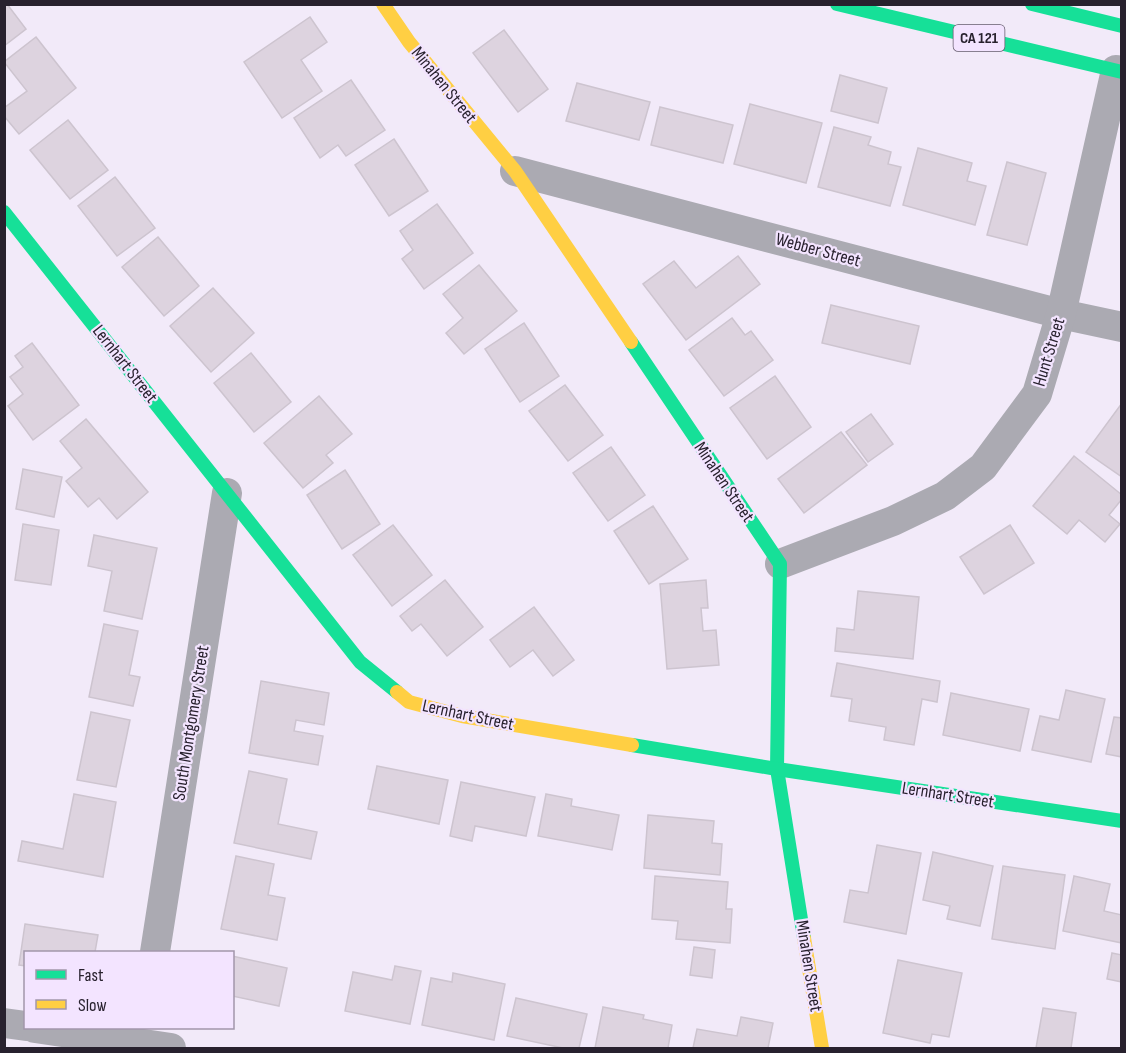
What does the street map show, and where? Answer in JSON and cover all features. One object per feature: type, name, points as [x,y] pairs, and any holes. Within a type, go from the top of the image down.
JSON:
[{"type":"street","name":"CA 121","points":[[837,4],[1119,71]]},
{"type":"street","points":[[1032,4],[1122,26]]},
{"type":"street","name":"Minahen Street","points":[[392,9],[515,171],[780,564],[777,769],[822,1048]]},
{"type":"street","name":"Hunt Street","points":[[780,564],[893,521],[945,496],[983,467],[1036,394],[1061,314],[1119,71]]},
{"type":"street","name":"Webber Street","points":[[515,171],[1061,314],[1122,327]]},
{"type":"street","name":"Lernhart Street","points":[[4,212],[360,662],[409,702],[462,716],[777,769],[1122,821]]},
{"type":"street","name":"South Montgomery Street","points":[[155,951],[227,493]]},
{"type":"street","points":[[4,1023],[24,1026]]},
{"type":"street","points":[[44,1029],[141,1040],[171,1048]]},
{"type":"building","points":[[4,4],[7,4],[26,29],[4,46]]},
{"type":"building","points":[[310,17],[327,42],[301,60],[322,91],[282,118],[244,62]]},
{"type":"building","points":[[504,30],[548,89],[518,112],[473,53]]},
{"type":"building","points":[[36,37],[76,88],[19,134],[4,116],[4,108],[27,91],[4,62]]},
{"type":"building","points":[[840,75],[887,88],[878,123],[831,111]]},
{"type":"building","points":[[351,80],[385,130],[346,156],[338,145],[320,158],[294,118]]},
{"type":"building","points":[[577,83],[650,102],[639,140],[566,121]]},
{"type":"building","points":[[750,104],[822,123],[806,183],[734,164]]},
{"type":"building","points":[[660,107],[733,125],[723,163],[651,145]]},
{"type":"building","points":[[68,120],[108,170],[70,199],[30,150]]},
{"type":"building","points":[[834,127],[871,137],[868,145],[891,152],[888,164],[901,167],[890,206],[818,187]]},
{"type":"building","points":[[394,139],[428,191],[389,216],[355,165]]},
{"type":"building","points":[[918,148],[972,163],[967,181],[986,186],[975,225],[903,205]]},
{"type":"building","points":[[1007,162],[1046,173],[1027,245],[987,235]]},
{"type":"building","points":[[115,177],[155,228],[117,256],[78,206]]},
{"type":"building","points":[[437,204],[473,253],[424,289],[402,259],[413,250],[400,231]]},
{"type":"building","points":[[158,237],[199,286],[164,316],[122,267]]},
{"type":"building","points":[[738,256],[760,284],[686,340],[643,284],[674,261],[696,288]]},
{"type":"building","points":[[479,265],[517,311],[464,354],[446,333],[463,318],[443,294]]},
{"type":"building","points":[[213,288],[254,333],[211,372],[170,326]]},
{"type":"building","points":[[831,305],[919,326],[910,364],[822,343]]},
{"type":"building","points":[[732,318],[745,335],[751,331],[773,360],[724,396],[689,350]]},
{"type":"building","points":[[524,323],[559,376],[520,402],[485,349]]},
{"type":"building","points":[[32,343],[79,405],[33,440],[8,406],[23,394],[10,377],[23,367],[15,356]]},
{"type":"building","points":[[251,353],[291,402],[254,432],[214,383]]},
{"type":"building","points":[[775,376],[811,427],[767,459],[730,408]]},
{"type":"building","points":[[565,385],[603,435],[568,461],[529,411]]},
{"type":"building","points":[[319,396],[352,434],[326,455],[333,463],[303,488],[264,443]]},
{"type":"building","points":[[1122,403],[1122,477],[1086,452]]},
{"type":"building","points":[[871,414],[893,444],[868,462],[846,432]]},
{"type":"building","points":[[86,419],[148,492],[117,519],[99,498],[88,507],[66,481],[82,468],[60,441]]},
{"type":"building","points":[[841,432],[867,465],[804,513],[778,479]]},
{"type":"building","points":[[611,447],[645,495],[608,521],[573,473]]},
{"type":"building","points":[[1074,456],[1122,495],[1122,499],[1109,515],[1120,524],[1105,542],[1079,520],[1067,534],[1033,506]]},
{"type":"building","points":[[23,469],[62,477],[54,517],[16,509]]},
{"type":"building","points":[[345,470],[380,524],[342,549],[307,495]]},
{"type":"building","points":[[653,506],[688,559],[649,584],[614,531]]},
{"type":"building","points":[[23,524],[59,530],[51,585],[15,580]]},
{"type":"building","points":[[393,525],[432,575],[392,606],[353,555]]},
{"type":"building","points":[[1010,525],[1034,563],[984,594],[960,557]]},
{"type":"building","points":[[94,535],[157,548],[142,619],[104,611],[112,571],[88,566]]},
{"type":"building","points":[[445,580],[483,627],[447,656],[421,624],[412,631],[400,616]]},
{"type":"building","points":[[706,580],[708,608],[701,608],[703,631],[716,630],[719,665],[667,669],[660,584]]},
{"type":"building","points":[[858,591],[919,597],[913,659],[835,651],[837,628],[854,630]]},
{"type":"building","points":[[534,607],[574,660],[553,676],[533,650],[510,667],[490,640]]},
{"type":"building","points":[[104,624],[138,631],[129,675],[140,677],[133,706],[89,697]]},
{"type":"building","points":[[837,663],[940,681],[937,702],[922,699],[914,745],[884,740],[886,727],[849,721],[852,699],[831,696]]},
{"type":"building","points":[[261,681],[329,693],[324,725],[296,720],[294,731],[323,736],[318,765],[249,753]]},
{"type":"building","points":[[1066,690],[1105,699],[1091,762],[1032,750],[1040,716],[1059,720]]},
{"type":"building","points":[[951,693],[1029,709],[1020,751],[943,735]]},
{"type":"building","points":[[91,712],[130,720],[116,787],[77,780]]},
{"type":"building","points":[[1114,717],[1122,718],[1122,757],[1106,754]]},
{"type":"building","points":[[377,766],[448,780],[439,824],[368,809]]},
{"type":"building","points":[[249,771],[287,779],[278,824],[317,832],[311,859],[234,843]]},
{"type":"building","points":[[461,782],[535,797],[526,836],[475,826],[472,841],[450,836]]},
{"type":"building","points":[[74,794],[116,802],[103,877],[18,861],[22,841],[63,849]]},
{"type":"building","points":[[546,794],[572,799],[571,806],[619,815],[612,850],[538,836]]},
{"type":"building","points":[[648,815],[714,821],[712,843],[722,844],[720,875],[644,868]]},
{"type":"building","points":[[877,845],[921,853],[906,934],[844,922],[850,890],[868,893]]},
{"type":"building","points":[[933,852],[993,866],[980,926],[947,919],[950,906],[923,900]]},
{"type":"building","points":[[236,856],[274,864],[268,895],[285,898],[277,940],[221,929]]},
{"type":"building","points":[[1003,866],[1065,875],[1055,949],[992,939]]},
{"type":"building","points":[[655,876],[728,882],[726,909],[732,909],[730,943],[676,939],[678,921],[652,919]]},
{"type":"building","points":[[1074,876],[1110,884],[1104,911],[1122,915],[1122,943],[1063,931]]},
{"type":"building","points":[[25,924],[98,935],[95,951],[24,951],[24,966],[19,965]]},
{"type":"building","points":[[694,947],[715,950],[712,978],[690,975]]},
{"type":"building","points":[[1112,953],[1122,955],[1122,982],[1107,979]]},
{"type":"building","points":[[234,956],[287,968],[279,1006],[234,996]]},
{"type":"building","points":[[898,960],[962,973],[949,1037],[932,1034],[930,1043],[883,1033]]},
{"type":"building","points":[[395,966],[421,971],[410,1024],[345,1011],[353,972],[392,980]]},
{"type":"building","points":[[453,973],[505,984],[494,1040],[422,1025],[431,978],[452,982]]},
{"type":"building","points":[[516,998],[587,1014],[579,1048],[563,1048],[507,1036]]},
{"type":"building","points":[[603,1007],[644,1015],[643,1019],[672,1025],[668,1048],[595,1048]]},
{"type":"building","points":[[1043,1008],[1076,1013],[1071,1048],[1036,1048]]},
{"type":"building","points":[[741,1017],[773,1023],[768,1048],[693,1048],[697,1029],[737,1036]]},
{"type":"traffic: fast","points":[[837,4],[1122,72]]},
{"type":"traffic: fast","points":[[1032,4],[1122,26]]},
{"type":"traffic: fast","points":[[4,212],[360,662],[397,692]]},
{"type":"traffic: fast","points":[[631,342],[780,564],[777,769],[804,938]]},
{"type":"traffic: fast","points":[[632,745],[1122,821]]},
{"type":"traffic: slow","points":[[383,4],[409,42],[515,171],[631,342]]},
{"type":"traffic: slow","points":[[397,692],[409,702],[462,716],[632,745]]},
{"type":"traffic: slow","points":[[804,938],[822,1048]]}]
